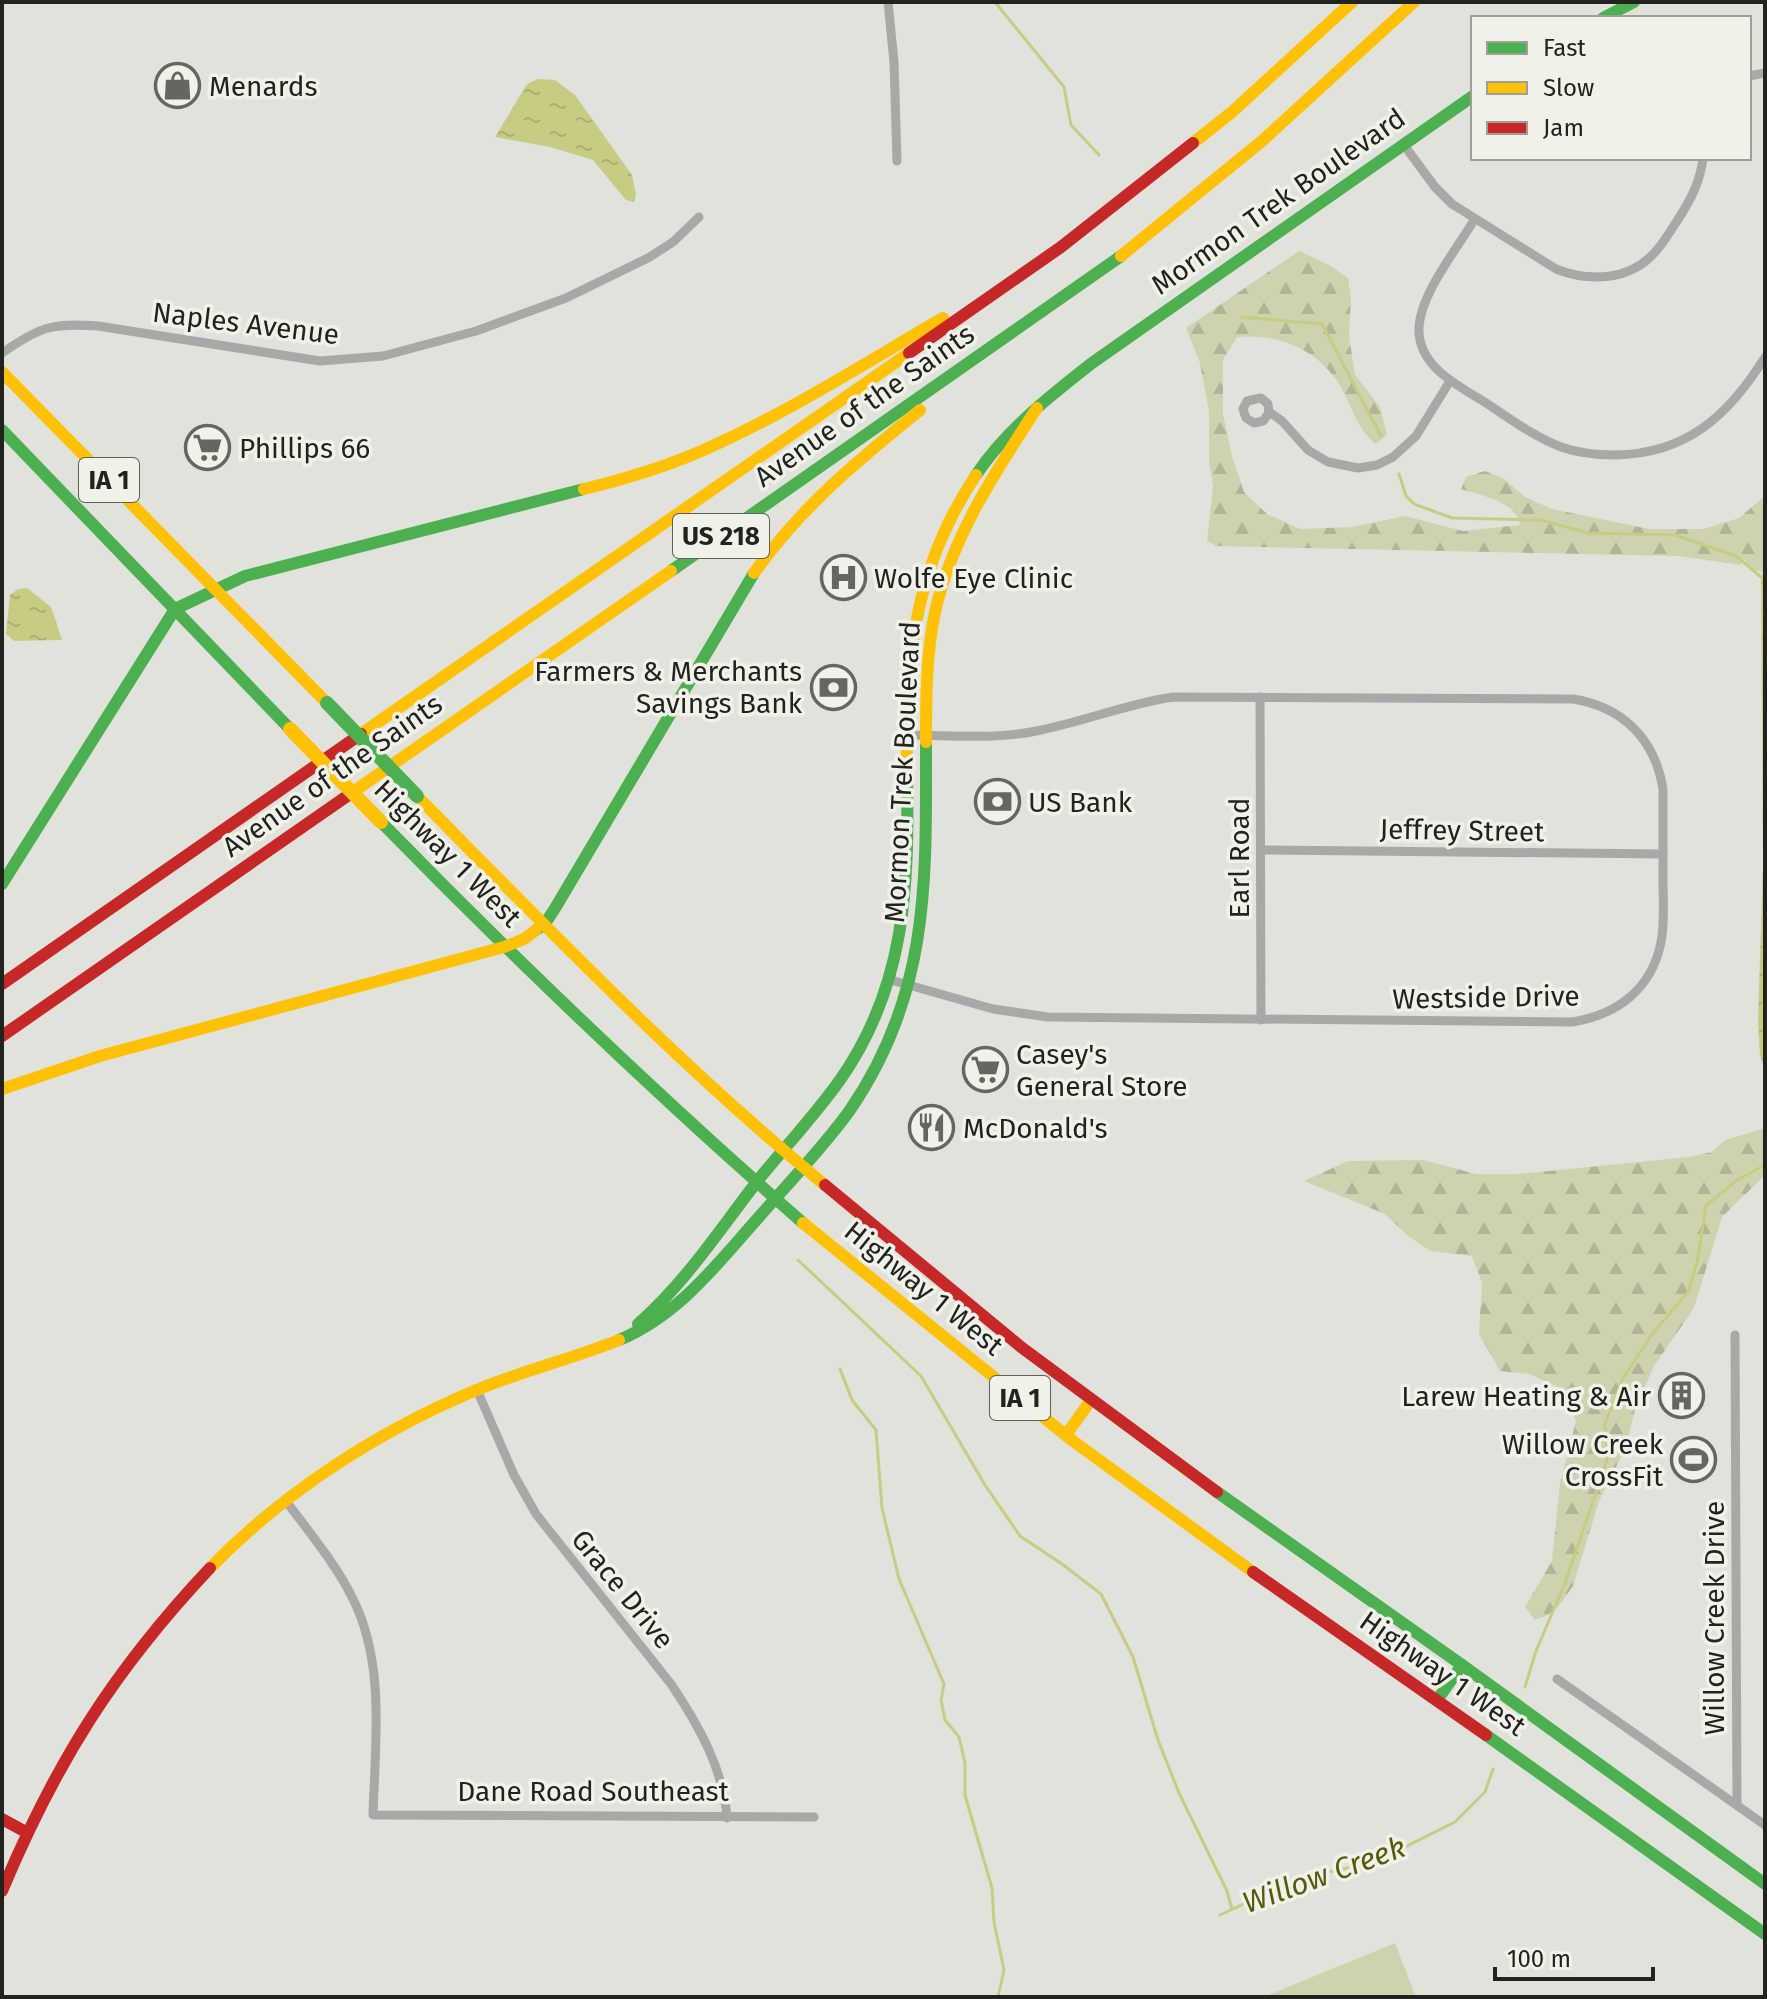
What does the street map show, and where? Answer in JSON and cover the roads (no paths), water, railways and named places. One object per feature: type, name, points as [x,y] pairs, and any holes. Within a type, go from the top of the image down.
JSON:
[{"type":"main road","name":"Avenue of the Saints","points":[[2,984],[1061,247],[1232,112],[1352,2]]},
{"type":"main road","name":"Avenue of the Saints","points":[[2,1036],[1102,271],[1223,175],[1316,95],[1414,2]]},
{"type":"main road","points":[[1607,16],[1634,2]]},
{"type":"main road","name":"Mormon Trek Boulevard","points":[[620,1339],[676,1287],[846,1072],[875,1022],[891,980],[900,937],[906,881],[908,661],[917,604],[930,559],[979,469],[1006,436],[1082,370],[1471,97]]},
{"type":"main road","points":[[2,884],[175,609],[245,576],[615,481],[704,450],[756,426],[879,357],[1061,247]]},
{"type":"main road","points":[[2,1089],[100,1056],[504,947],[524,939],[544,925],[739,597],[777,541],[855,461],[1024,326]]},
{"type":"main road","name":"IA 1","points":[[2,372],[215,589]]},
{"type":"main road","name":"Mormon Trek Boulevard","points":[[2,1891],[26,1832],[81,1731],[157,1627],[226,1554],[286,1501],[375,1441],[477,1390],[620,1339],[663,1316],[777,1197],[852,1106],[882,1054],[909,986],[922,925],[928,655],[938,598],[946,572],[980,497],[1037,408]]},
{"type":"main road","name":"IA 1","points":[[2,430],[175,609]]},
{"type":"main road","name":"Highway 1 West","points":[[215,589],[544,925],[654,1032],[802,1167],[1021,1347],[1185,1470],[1765,1884]]},
{"type":"main road","name":"Highway 1 West","points":[[175,609],[504,947],[660,1095],[825,1242],[1066,1435],[1259,1577],[1765,1934]]},
{"type":"main road","points":[[1066,1435],[1091,1400]]},
{"type":"main road","points":[[1437,1700],[1462,1665]]},
{"type":"main road","points":[[2,1819],[26,1832]]},
{"type":"street","points":[[888,2],[894,62],[897,161]]},
{"type":"street","points":[[1404,145],[1442,196],[1474,220],[1569,274],[1601,278],[1636,268],[1657,251],[1696,190],[1703,160]]},
{"type":"street","name":"Naples Avenue","points":[[2,353],[28,335],[62,324],[98,326],[320,361],[383,356],[476,331],[566,298],[648,258],[673,242],[699,217]]},
{"type":"street","points":[[1474,220],[1421,312],[1419,326],[1425,354],[1450,381],[1561,447],[1597,455],[1642,453],[1680,441],[1717,418],[1736,400],[1765,357]]},
{"type":"street","points":[[1269,413],[1282,421],[1319,458],[1345,467],[1367,467],[1385,461],[1406,447],[1450,381]]},
{"type":"street","name":"Westside Drive","points":[[891,980],[993,1009],[1030,1016],[1572,1022],[1604,1015],[1618,1008],[1642,984],[1658,954],[1663,926],[1663,789],[1655,756],[1628,721],[1606,707],[1573,699],[1173,697],[1145,701],[1031,732],[907,735]]},
{"type":"street","name":"Earl Road","points":[[1260,697],[1261,1020]]},
{"type":"street","name":"Jeffrey Street","points":[[1261,850],[1663,854]]},
{"type":"street","name":"Willow Creek Drive","points":[[1735,1335],[1737,1805]]},
{"type":"street","name":"Grace Drive","points":[[477,1390],[514,1475],[536,1514],[686,1706],[713,1759],[723,1789],[727,1818]]},
{"type":"street","name":"Dane Road Southeast","points":[[286,1501],[335,1568],[352,1596],[364,1627],[375,1694],[373,1815],[814,1817]]},
{"type":"street","points":[[1557,1679],[1765,1825]]},
{"type":"water","points":[[538,79],[555,80],[575,95],[632,175],[636,195],[634,202],[626,200],[593,160],[550,147],[495,137],[527,84]]},
{"type":"water","points":[[1765,570],[1765,1072],[1760,1055],[1758,1021],[1763,865],[1761,576]]},
{"type":"water","points":[[27,588],[51,607],[62,640],[14,641],[6,634],[10,595],[18,589]]},
{"type":"waterway","points":[[995,2],[1064,87],[1071,125],[1099,155]]},
{"type":"waterway","points":[[1242,317],[1322,324],[1381,436]]},
{"type":"waterway","points":[[1399,474],[1406,496],[1414,504],[1452,518],[1540,520],[1588,533],[1675,535],[1736,556],[1761,577]]},
{"type":"waterway","name":"Willow Creek","points":[[1525,1687],[1607,1460],[1605,1424],[1623,1378],[1653,1333],[1688,1292],[1697,1263],[1706,1206],[1737,1180],[1765,1165]]},
{"type":"waterway","points":[[798,1260],[921,1376],[985,1485],[1020,1536],[1101,1594],[1133,1657],[1158,1740],[1179,1793],[1227,1891],[1232,1909]]},
{"type":"waterway","points":[[840,1369],[852,1400],[876,1430],[882,1508],[899,1579],[944,1684],[941,1700],[945,1720],[959,1737],[965,1763],[965,1795],[992,1888],[994,1922],[1004,1970],[998,1997]]},
{"type":"waterway","name":"Willow Creek","points":[[1220,1915],[1299,1878],[1373,1863],[1455,1822],[1485,1792],[1493,1769]]},
{"type":"place","name":"Menards","points":[[178,86]]},
{"type":"place","name":"Phillips 66","points":[[208,448]]},
{"type":"place","name":"Wolfe Eye Clinic","points":[[843,578]]},
{"type":"place","name":"Farmers & Merchants Savings Bank","points":[[833,687]]},
{"type":"place","name":"US Bank","points":[[997,802]]},
{"type":"place","name":"Casey's General Store","points":[[985,1070]]},
{"type":"place","name":"McDonald's","points":[[932,1128]]},
{"type":"place","name":"Larew Heating & Air","points":[[1682,1396]]},
{"type":"place","name":"Willow Creek CrossFit","points":[[1694,1460]]}]
